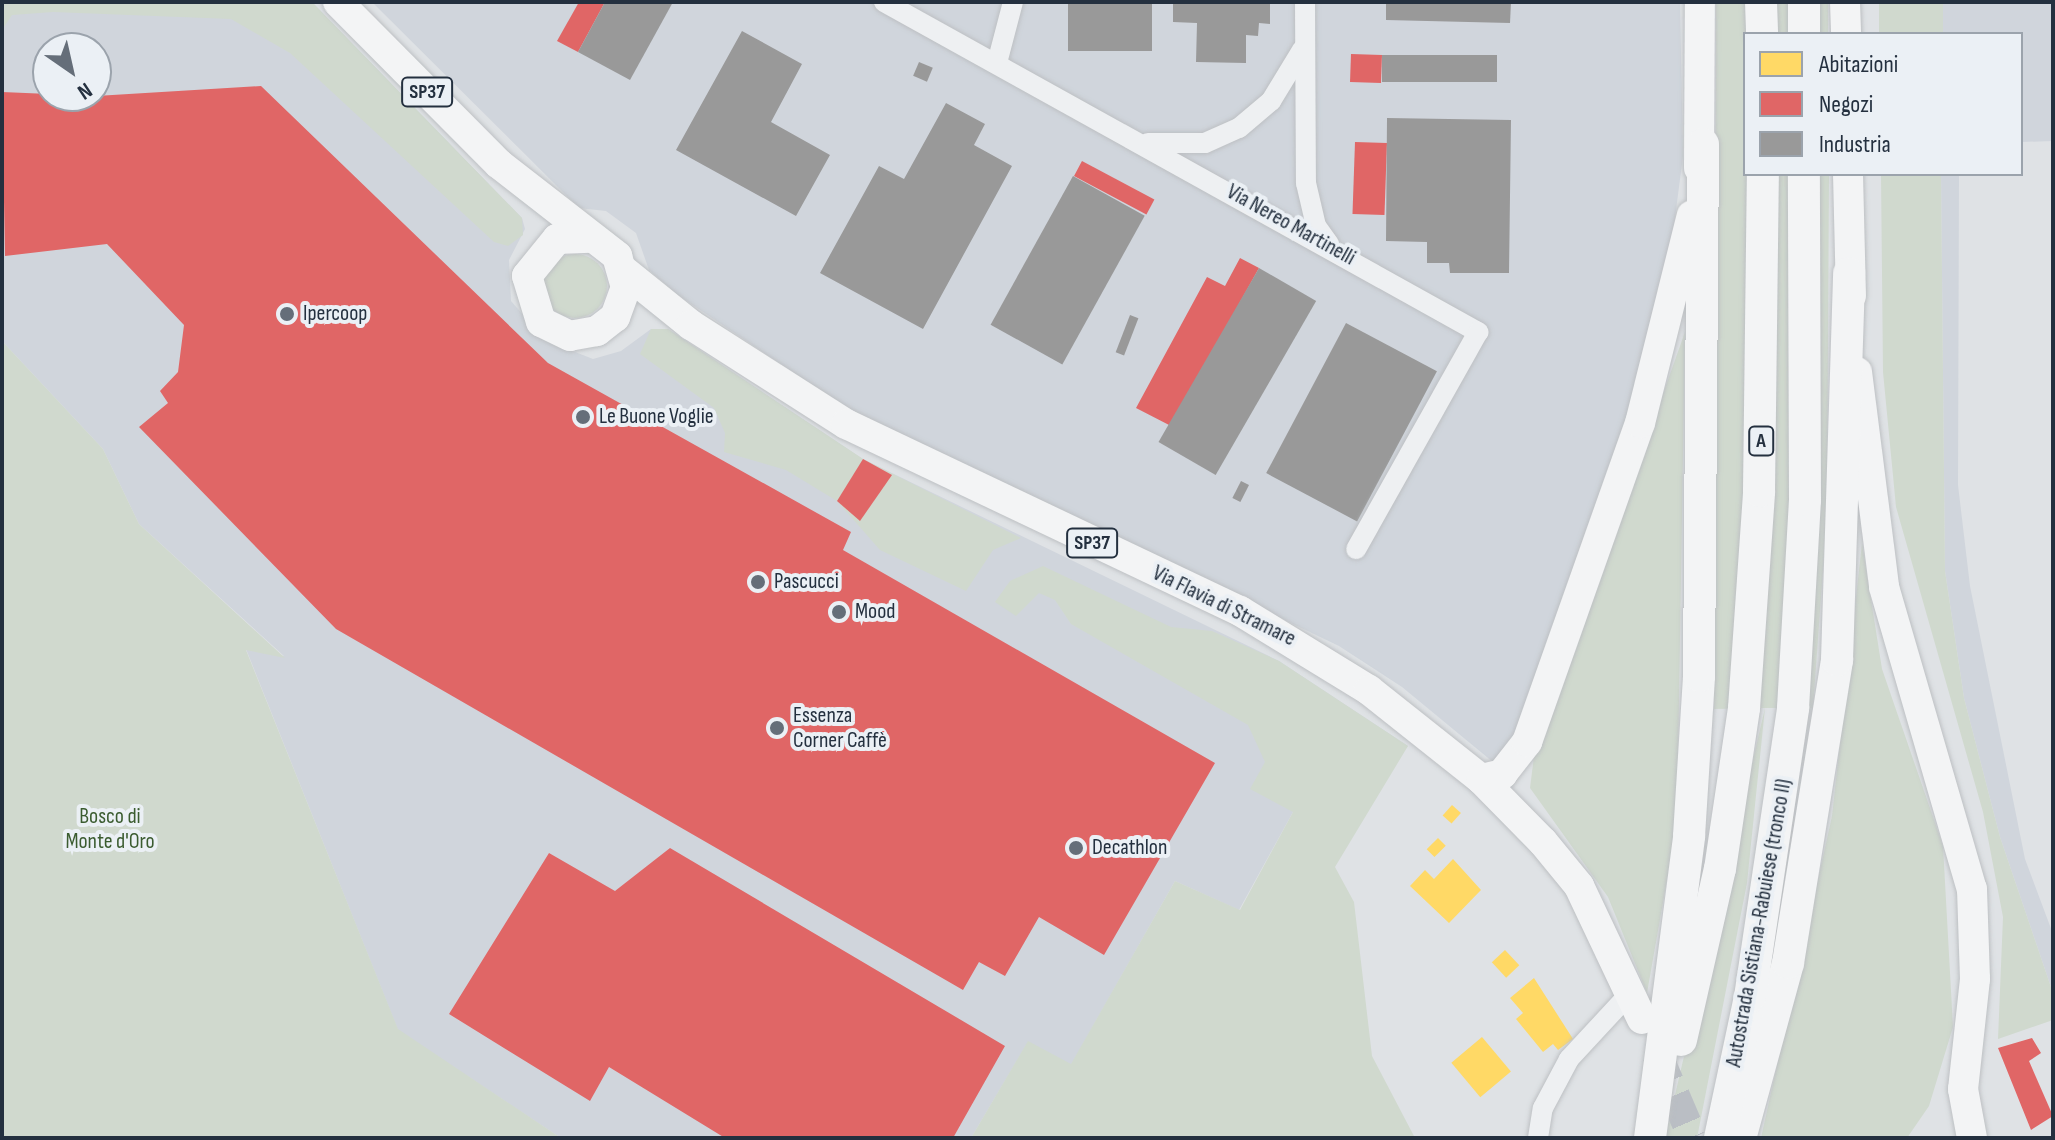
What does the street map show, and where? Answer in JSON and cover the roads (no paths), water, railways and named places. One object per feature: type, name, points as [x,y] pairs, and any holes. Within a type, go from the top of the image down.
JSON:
[{"type":"highway","points":[[1761,2],[1762,32]]},
{"type":"highway","points":[[1804,2],[1804,32]]},
{"type":"highway","points":[[1650,1138],[1689,836],[1699,676],[1703,144]]},
{"type":"highway","name":"A","points":[[1650,1138],[1720,869],[1744,708],[1759,491],[1763,176]]},
{"type":"highway","name":"Autostrada Sistiana-Rabuiese (tronco II)","points":[[1720,1138],[1750,997],[1793,708],[1805,500],[1804,176]]},
{"type":"highway","points":[[1740,1138],[1788,963],[1827,738],[1837,645],[1849,273]]},
{"type":"main road","name":"Via Flavia di Stramare","points":[[338,2],[517,180],[691,325],[934,471],[1311,649],[1481,779],[1579,886],[1636,1006]]},
{"type":"main road","points":[[1481,779],[1502,774],[1527,742],[1640,423],[1682,275],[1703,144],[1700,2]]},
{"type":"main road","points":[[1845,2],[1846,32]]},
{"type":"main road","points":[[1848,176],[1849,273],[1867,496],[1884,587],[1972,889],[1975,979],[1963,1089],[1972,1138]]},
{"type":"main road","name":"Via Flavia di Stramare","points":[[517,180],[539,216],[543,248]]},
{"type":"main road","points":[[590,238],[557,239],[543,248],[527,276],[541,322],[584,336],[615,317],[624,271]]},
{"type":"main road","name":"Via Flavia di Stramare","points":[[615,317],[691,325]]},
{"type":"street","name":"Via Nereo Martinelli","points":[[884,2],[1331,247],[1478,332],[1356,549]]},
{"type":"street","points":[[997,63],[1013,2]]},
{"type":"street","points":[[1305,2],[1309,207],[1331,247]]},
{"type":"street","points":[[1139,142],[1205,143],[1239,128],[1271,101],[1304,46]]},
{"type":"street","points":[[1538,1138],[1543,1108],[1569,1059],[1636,1006]]},
{"type":"tunnel","points":[[1657,1054],[1693,1138]]},
{"type":"place","name":"Ipercoop","points":[[287,314]]},
{"type":"place","name":"Le Buone Voglie","points":[[583,417]]},
{"type":"place","name":"Pascucci","points":[[758,582]]},
{"type":"place","name":"Mood","points":[[839,612]]},
{"type":"place","name":"Essenza Corner Caffè","points":[[777,728]]},
{"type":"place","name":"Decathlon","points":[[1076,848]]},
{"type":"park label","name":"Bosco di Monte d'Oro","points":[[110,828]]}]
